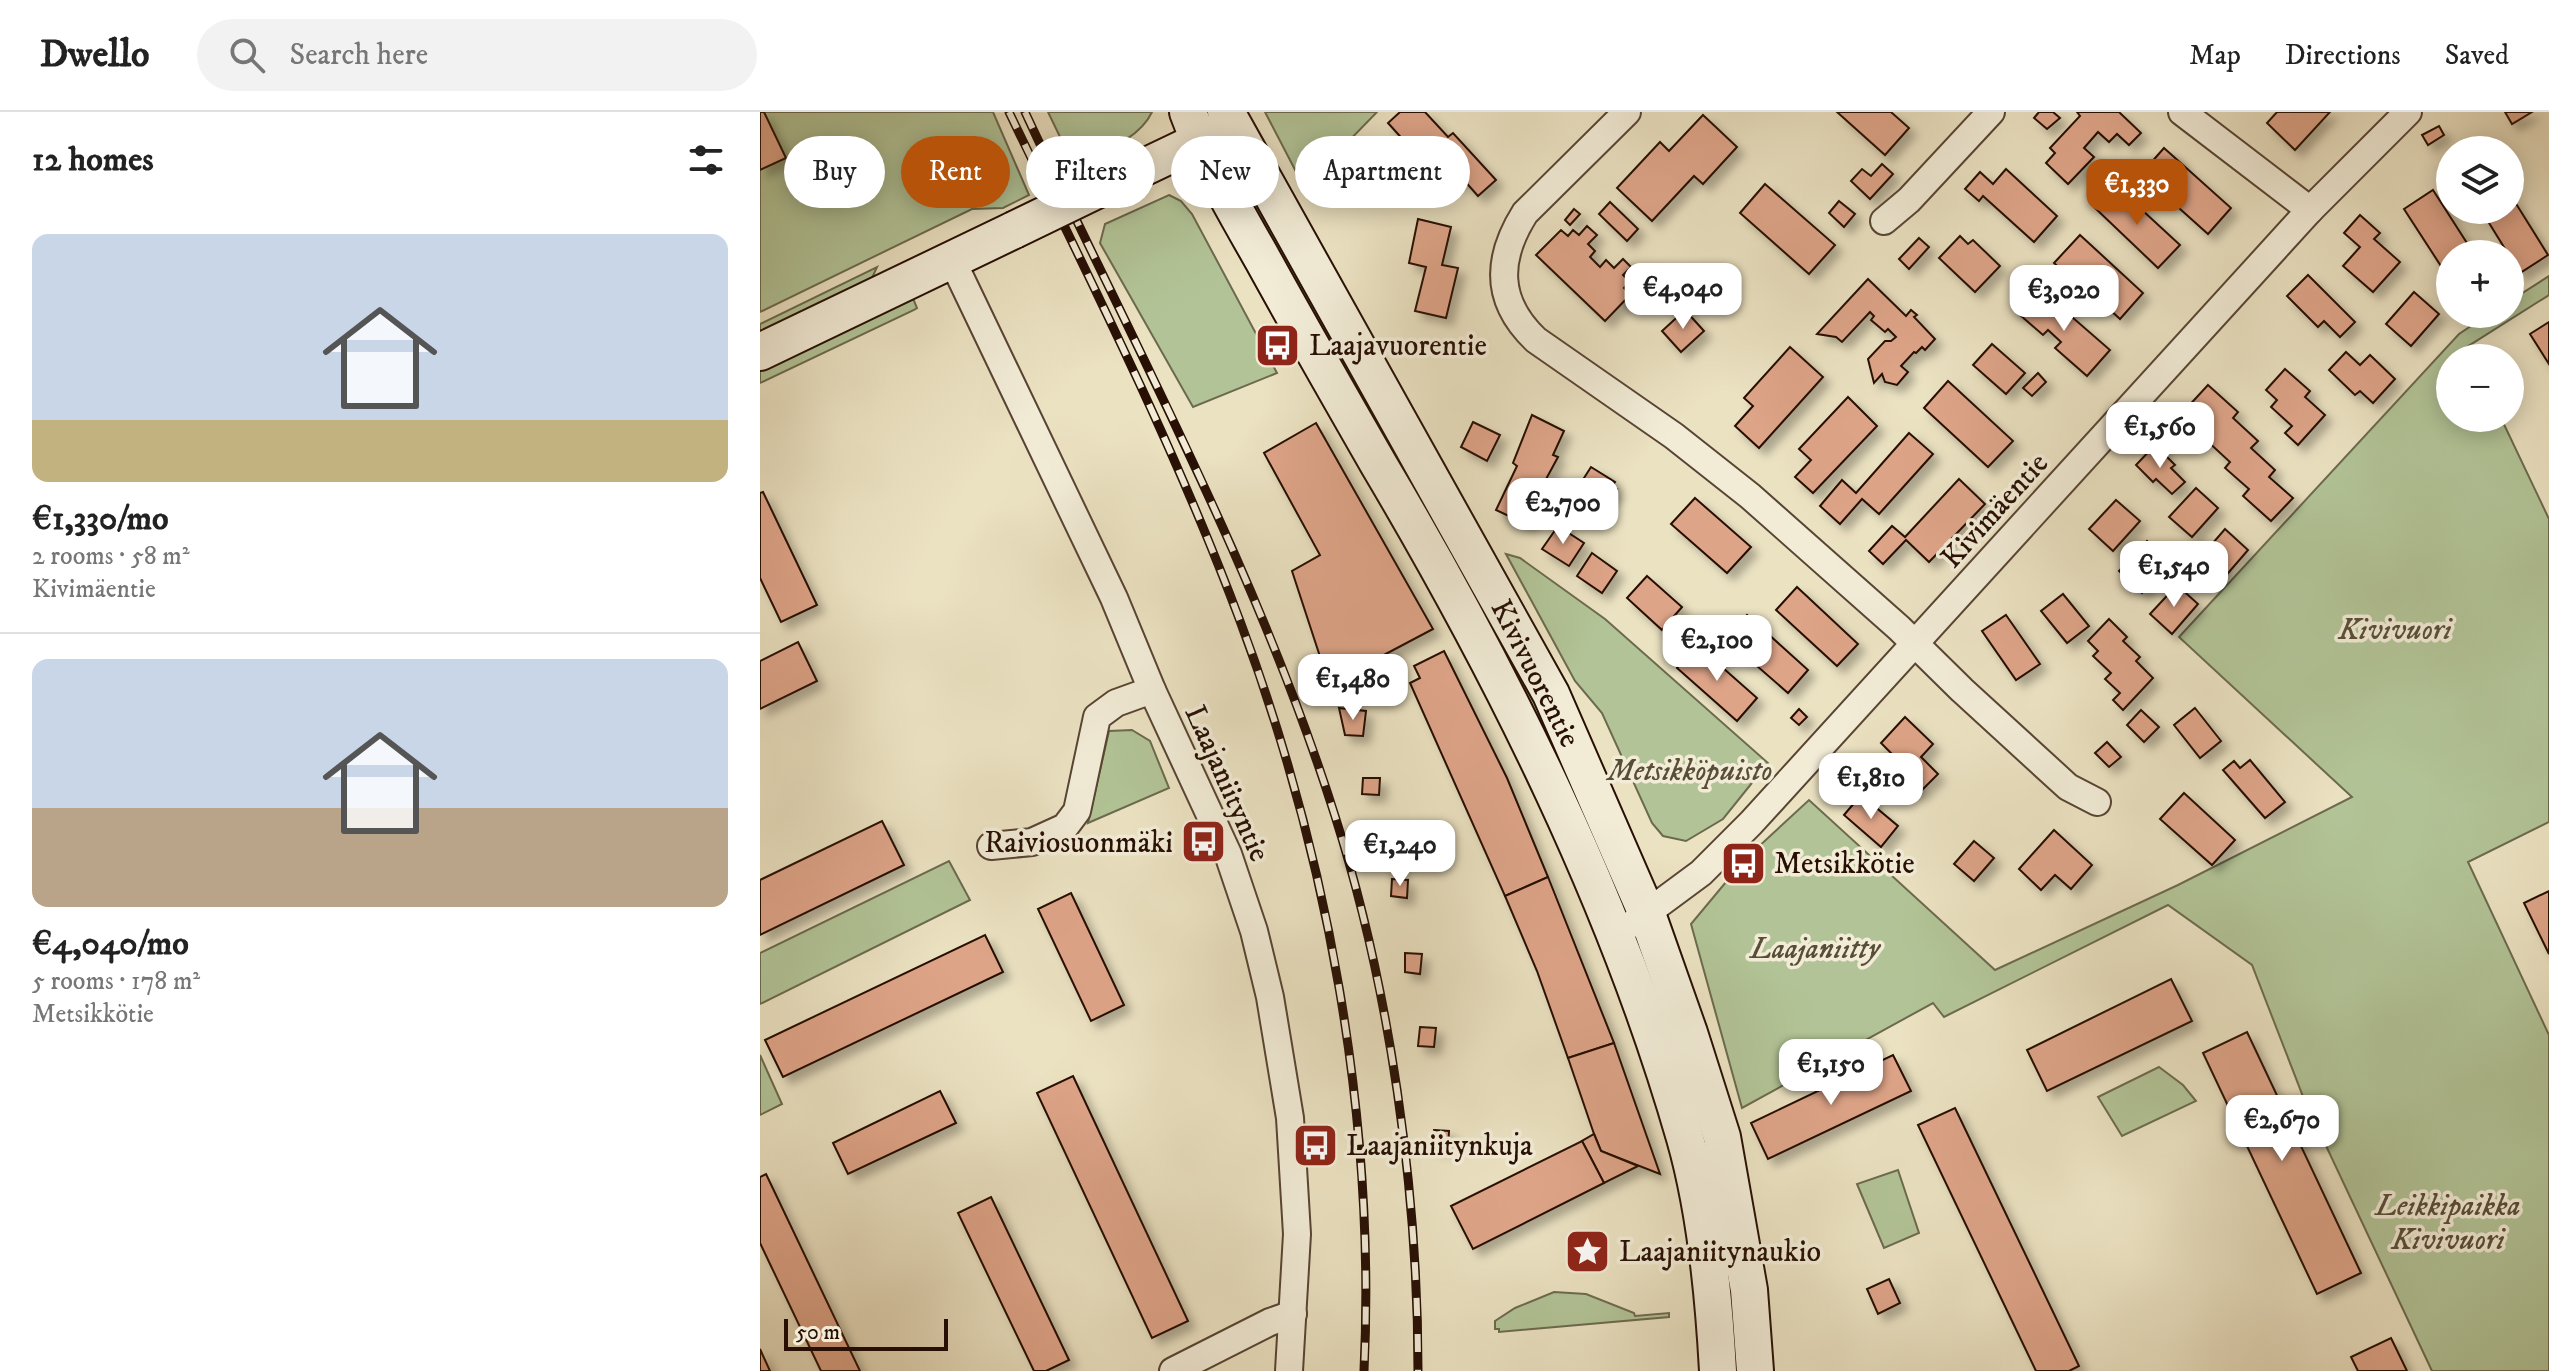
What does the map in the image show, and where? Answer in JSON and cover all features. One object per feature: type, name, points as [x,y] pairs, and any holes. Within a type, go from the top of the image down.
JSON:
[{"type":"street","points":[[1627,112],[1525,213],[1514,231],[1503,267],[1504,290],[1521,325],[1536,340],[1674,436],[1741,488],[1826,561],[2068,787],[2097,802]]},
{"type":"street","points":[[1884,221],[1909,200],[1991,112]]},
{"type":"street","points":[[2182,112],[2310,210]]},
{"type":"street","name":"Kivimäentie","points":[[1614,936],[1701,873],[1734,840],[2310,210],[2408,112]]},
{"type":"street","points":[[760,352],[1109,184],[1193,126],[1229,118]]},
{"type":"street","name":"Kivivuorentie","points":[[1229,118],[1551,694],[1647,914],[1722,1137],[1749,1290],[1755,1371]]},
{"type":"street","name":"Kivivuorentie","points":[[1193,126],[1314,356],[1380,466],[1500,680],[1614,936],[1634,985],[1686,1141],[1713,1294],[1718,1371]]},
{"type":"street","name":"Laajaniityntie","points":[[952,260],[1114,598],[1152,690],[1228,854],[1254,931],[1270,997],[1290,1118],[1297,1234],[1289,1371]]},
{"type":"street","points":[[991,846],[1032,842],[1065,827],[1077,811],[1097,717],[1116,703],[1152,690]]},
{"type":"street","points":[[1173,1371],[1270,1322],[1293,1314]]},
{"type":"green space","points":[[760,112],[993,112],[1003,136],[901,136],[901,208],[1003,208],[972,209],[760,312]]},
{"type":"green space","points":[[1048,112],[1152,112],[1130,136],[1060,136]]},
{"type":"green space","points":[[1265,112],[1377,112],[1354,136],[1295,136],[1295,170]]},
{"type":"green space","points":[[1010,151],[1026,188],[1026,196],[1010,204]]},
{"type":"green space","points":[[1169,195],[1171,208],[1187,208],[1192,214],[1277,373],[1193,407],[1100,243],[1105,224],[1140,208],[1155,208],[1155,201]]},
{"type":"green space","points":[[1247,208],[1266,208],[1455,545],[1442,551]]},
{"type":"green space","points":[[877,267],[872,278],[760,333],[760,324]]},
{"type":"green space","name":"Kivivuori","points":[[2549,276],[2549,295],[2524,311],[2524,292]]},
{"type":"green space","points":[[912,296],[917,308],[914,310],[760,383],[760,369]]},
{"type":"green space","name":"Kivivuori","points":[[2468,328],[2497,328],[2472,344],[2450,344]]},
{"type":"green space","name":"Kivivuori","points":[[2436,359],[2436,432],[2508,432],[2549,519],[2549,822],[2468,862],[2549,1035],[2549,1371],[2432,1371],[2304,1099],[2252,965],[2168,905],[1944,1017],[1933,1003],[1742,1108],[1691,924],[1731,876],[1747,866],[1756,849],[1809,800],[1995,970],[2178,885],[2352,797],[2179,637]]},
{"type":"green space","name":"Metsikköpuisto","points":[[1506,554],[1520,558],[1605,619],[1768,763],[1723,819],[1686,841],[1663,836],[1652,823],[1602,713],[1575,681]]},
{"type":"green space","points":[[1499,633],[1539,700],[1620,896],[1616,898],[1492,637]]},
{"type":"green space","points":[[1132,730],[1150,741],[1169,788],[1088,823],[1109,731]]},
{"type":"green space","points":[[949,861],[970,900],[760,1004],[760,953]]},
{"type":"green space","points":[[760,1055],[782,1104],[760,1115]]},
{"type":"green space","points":[[2159,1067],[2183,1085],[2196,1101],[2122,1136],[2098,1097]]},
{"type":"green space","points":[[1898,1170],[1919,1233],[1884,1248],[1857,1184]]},
{"type":"green space","points":[[1554,1292],[1586,1294],[1635,1316],[1669,1313],[1669,1317],[1499,1332],[1495,1329],[1495,1321],[1515,1308]]},
{"type":"building","points":[[760,112],[764,112],[784,159],[760,170]]},
{"type":"building","points":[[1400,112],[1425,112],[1447,136],[1400,136],[1388,123]]},
{"type":"building","points":[[1837,112],[1891,112],[1909,128],[1885,155]]},
{"type":"building","points":[[2039,112],[2053,112],[2060,118],[2047,129],[2034,118]]},
{"type":"building","points":[[2077,112],[2119,112],[2141,133],[2129,145],[2117,134],[2109,142],[2098,132],[2084,148],[2094,157],[2068,184],[2046,163],[2055,153],[2050,148],[2080,116]]},
{"type":"building","points":[[2277,112],[2330,112],[2295,150],[2267,123]]},
{"type":"building","points":[[2505,112],[2532,112],[2512,124]]},
{"type":"building","points":[[1703,115],[1737,147],[1703,184],[1694,176],[1652,221],[1617,188],[1660,142],[1669,151]]},
{"type":"building","points":[[2439,126],[2444,135],[2436,136],[2436,140],[2428,145],[2422,135]]},
{"type":"building","points":[[2164,148],[2231,208],[2208,234],[2141,174]]},
{"type":"building","points":[[1470,152],[1496,180],[1478,196],[1470,187]]},
{"type":"building","points":[[1882,164],[1893,174],[1870,199],[1851,181],[1862,169],[1871,176]]},
{"type":"building","points":[[2006,169],[2057,216],[2034,242],[1983,196],[1979,201],[1965,189],[1980,172],[1993,184]]},
{"type":"building","points":[[1765,184],[1835,245],[1809,274],[1740,213]]},
{"type":"building","points":[[2116,186],[2180,245],[2158,268],[2095,208]]},
{"type":"building","points":[[2433,190],[2436,195],[2436,224],[2455,224],[2465,240],[2436,240],[2436,258],[2404,209]]},
{"type":"building","points":[[1839,201],[1855,214],[1844,227],[1829,213]]},
{"type":"building","points":[[1610,202],[1638,229],[1627,241],[1599,214]]},
{"type":"building","points":[[1574,209],[1580,214],[1570,225],[1565,220]]},
{"type":"building","points":[[2360,215],[2380,233],[2374,239],[2400,262],[2373,292],[2343,266],[2360,247],[2344,233]]},
{"type":"building","points":[[2524,216],[2548,255],[2524,270],[2524,240],[2500,240],[2490,224],[2524,224]]},
{"type":"building","points":[[1418,219],[1451,227],[1442,265],[1458,268],[1446,318],[1415,311],[1426,267],[1409,263]]},
{"type":"building","points":[[1587,226],[1597,235],[1588,244],[1595,251],[1590,257],[1600,267],[1606,260],[1614,268],[1623,259],[1631,267],[1623,275],[1630,282],[1624,288],[1631,294],[1605,321],[1536,255],[1561,230],[1568,236],[1573,230],[1579,235]]},
{"type":"building","points":[[2080,235],[2143,293],[2120,319],[2108,308],[2105,310],[2054,263]]},
{"type":"building","points":[[1960,236],[1968,244],[1973,240],[2000,266],[1975,292],[1939,258]]},
{"type":"building","points":[[1919,238],[1929,247],[1909,269],[1899,259]]},
{"type":"building","points":[[2308,275],[2355,322],[2340,337],[2324,321],[2318,327],[2287,296]]},
{"type":"building","points":[[1868,279],[1906,316],[1911,310],[1917,315],[1914,317],[1935,339],[1925,350],[1922,347],[1914,352],[1901,366],[1908,372],[1897,385],[1885,382],[1882,374],[1874,383],[1868,359],[1885,341],[1896,337],[1871,320],[1874,316],[1870,312],[1842,342],[1836,337],[1817,334]]},
{"type":"building","points":[[2030,290],[2059,315],[2064,310],[2110,350],[2087,376],[2055,348],[2061,342],[2048,330],[2043,335],[2013,309]]},
{"type":"building","points":[[2414,292],[2436,311],[2436,317],[2411,346],[2386,324]]},
{"type":"building","points":[[1685,310],[1704,331],[1681,352],[1662,331]]},
{"type":"building","points":[[2549,322],[2549,364],[2530,334]]},
{"type":"building","points":[[1992,344],[2025,373],[2006,394],[1973,365]]},
{"type":"building","points":[[1790,347],[1823,377],[1759,448],[1735,426],[1753,406],[1744,398]]},
{"type":"building","points":[[2346,352],[2360,365],[2370,355],[2395,379],[2373,403],[2360,391],[2355,395],[2329,370]]},
{"type":"building","points":[[2285,369],[2310,391],[2305,397],[2325,415],[2298,445],[2285,433],[2292,426],[2271,407],[2277,400],[2266,390]]},
{"type":"building","points":[[2038,373],[2046,382],[2032,396],[2023,388]]},
{"type":"building","points":[[1948,381],[2013,441],[1988,467],[1924,408]]},
{"type":"building","points":[[2208,385],[2238,412],[2233,418],[2258,441],[2251,448],[2275,470],[2269,477],[2293,498],[2271,521],[2243,496],[2249,489],[2225,468],[2230,462],[2205,439],[2209,434],[2184,411]]},
{"type":"building","points":[[1848,397],[1877,426],[1813,493],[1795,477],[1811,460],[1799,449]]},
{"type":"building","points":[[1532,415],[1564,431],[1553,455],[1558,457],[1545,481],[1549,484],[1528,525],[1496,510],[1517,466],[1513,463]]},
{"type":"building","points":[[1473,422],[1500,435],[1487,461],[1461,447]]},
{"type":"building","points":[[1316,423],[1433,629],[1329,684],[1292,571],[1320,555],[1264,453]]},
{"type":"building","points":[[1909,433],[1933,454],[1879,514],[1862,499],[1840,524],[1820,506],[1842,480],[1856,493]]},
{"type":"building","points":[[2155,445],[2175,465],[2171,468],[2185,482],[2172,494],[2156,479],[2153,482],[2136,465]]},
{"type":"building","points":[[1591,467],[1615,482],[1612,486],[1617,489],[1611,498],[1605,494],[1597,507],[1575,492]]},
{"type":"building","points":[[1959,479],[1985,504],[1929,562],[1906,540],[1883,564],[1869,551],[1892,526],[1905,537]]},
{"type":"building","points":[[2196,488],[2218,508],[2192,537],[2169,517]]},
{"type":"building","points":[[763,492],[817,605],[781,622],[760,578],[760,493]]},
{"type":"building","points":[[1695,498],[1751,547],[1727,573],[1671,524]]},
{"type":"building","points":[[2116,500],[2140,521],[2113,551],[2089,529]]},
{"type":"building","points":[[1558,526],[1584,543],[1569,566],[1542,549]]},
{"type":"building","points":[[2225,529],[2248,550],[2223,579],[2200,558]]},
{"type":"building","points":[[2147,541],[2170,563],[2142,593],[2119,571]]},
{"type":"building","points":[[1592,553],[1617,571],[1602,593],[1577,576]]},
{"type":"building","points":[[1647,576],[1682,607],[1662,630],[1627,598]]},
{"type":"building","points":[[2177,585],[2198,604],[2172,634],[2150,614]]},
{"type":"building","points":[[1797,587],[1858,644],[1837,666],[1776,610]]},
{"type":"building","points":[[2063,594],[2089,626],[2067,643],[2041,611]]},
{"type":"building","points":[[1747,615],[1808,670],[1788,693],[1726,639]]},
{"type":"building","points":[[2006,615],[2040,664],[2016,680],[1982,631]]},
{"type":"building","points":[[2109,619],[2127,637],[2123,641],[2140,657],[2136,661],[2153,678],[2123,710],[2113,700],[2120,693],[2105,679],[2111,673],[2093,656],[2098,651],[2088,641]]},
{"type":"building","points":[[1678,625],[1697,643],[1683,658],[1664,639]]},
{"type":"building","points":[[798,642],[817,681],[760,709],[760,661]]},
{"type":"building","points":[[1697,645],[1757,698],[1737,721],[1677,668]]},
{"type":"building","points":[[1444,651],[1507,778],[1548,877],[1505,896],[1410,683],[1420,678],[1414,666]]},
{"type":"building","points":[[1339,708],[1366,711],[1363,736],[1345,735]]},
{"type":"building","points":[[2195,708],[2221,741],[2200,758],[2174,725]]},
{"type":"building","points":[[1799,709],[1807,717],[1799,725],[1791,718]]},
{"type":"building","points":[[2141,710],[2159,727],[2144,742],[2127,725]]},
{"type":"building","points":[[1905,717],[1933,744],[1921,757],[1938,774],[1918,794],[1889,766],[1896,758],[1881,743]]},
{"type":"building","points":[[2107,742],[2121,757],[2109,767],[2095,753]]},
{"type":"building","points":[[2250,760],[2285,802],[2265,818],[2223,770],[2234,761],[2240,768]]},
{"type":"building","points":[[1363,778],[1380,778],[1379,795],[1362,794]]},
{"type":"building","points":[[2184,793],[2235,840],[2212,865],[2160,819]]},
{"type":"building","points":[[1861,795],[1898,826],[1881,847],[1844,815]]},
{"type":"building","points":[[882,821],[904,865],[760,935],[760,880]]},
{"type":"building","points":[[2054,830],[2092,865],[2071,889],[2055,875],[2041,890],[2019,869]]},
{"type":"building","points":[[1378,834],[1394,836],[1392,853],[1376,853]]},
{"type":"building","points":[[1974,841],[1994,858],[1974,881],[1954,864]]},
{"type":"building","points":[[1548,877],[1614,1043],[1568,1058],[1537,971],[1505,896]]},
{"type":"building","points":[[1392,879],[1408,880],[1407,898],[1391,896]]},
{"type":"building","points":[[2549,891],[2549,954],[2524,903]]},
{"type":"building","points":[[1071,893],[1124,1005],[1091,1021],[1038,909]]},
{"type":"building","points":[[985,935],[1003,972],[783,1077],[765,1040]]},
{"type":"building","points":[[1405,953],[1422,954],[1420,974],[1405,972]]},
{"type":"building","points":[[2171,979],[2192,1021],[2047,1091],[2027,1050]]},
{"type":"building","points":[[1420,1027],[1436,1028],[1434,1047],[1418,1046]]},
{"type":"building","points":[[2247,1032],[2361,1273],[2317,1294],[2203,1053]]},
{"type":"building","points":[[1614,1043],[1660,1174],[1601,1151],[1594,1134],[1568,1058]]},
{"type":"building","points":[[1893,1055],[1911,1091],[1768,1159],[1751,1123]]},
{"type":"building","points":[[1073,1076],[1188,1321],[1152,1338],[1037,1093]]},
{"type":"building","points":[[940,1091],[956,1123],[848,1174],[833,1143]]},
{"type":"building","points":[[1955,1108],[2079,1366],[2069,1371],[2036,1371],[1918,1125]]},
{"type":"building","points":[[1434,1130],[1449,1131],[1448,1148],[1433,1146]]},
{"type":"building","points":[[1594,1134],[1601,1151],[1638,1166],[1604,1183],[1582,1141]]},
{"type":"building","points":[[1582,1141],[1604,1183],[1473,1249],[1451,1206]]},
{"type":"building","points":[[766,1174],[860,1371],[821,1371],[760,1243],[760,1177]]},
{"type":"building","points":[[991,1197],[1069,1360],[1046,1371],[1034,1371],[958,1213]]},
{"type":"building","points":[[1889,1279],[1900,1303],[1878,1314],[1867,1289]]},
{"type":"building","points":[[2391,1338],[2407,1371],[2358,1371],[2351,1357]]},
{"type":"building","points":[[760,1349],[770,1371],[760,1371]]},
{"type":"railway","points":[[1009,112],[1130,364],[1215,556],[1271,710],[1298,802],[1340,990],[1353,1086],[1362,1181],[1366,1277],[1364,1371]]},
{"type":"railway","points":[[1025,112],[1232,547],[1304,725],[1335,816],[1371,950],[1397,1090],[1413,1232],[1418,1371]]},
{"type":"place","name":"Laajavuorentie","points":[[1278,345]]},
{"type":"place","name":"Raiviosuonmäki","points":[[1204,842]]},
{"type":"place","name":"Metsikkötie","points":[[1743,863]]},
{"type":"place","name":"Laajaniitynkuja","points":[[1315,1145]]},
{"type":"place","name":"Laajaniitynaukio","points":[[1588,1251]]},
{"type":"park label","name":"Laajaniitty","points":[[1815,948]]},
{"type":"park label","name":"Leikkipaikka Kivivuori","points":[[2448,1222]]}]
